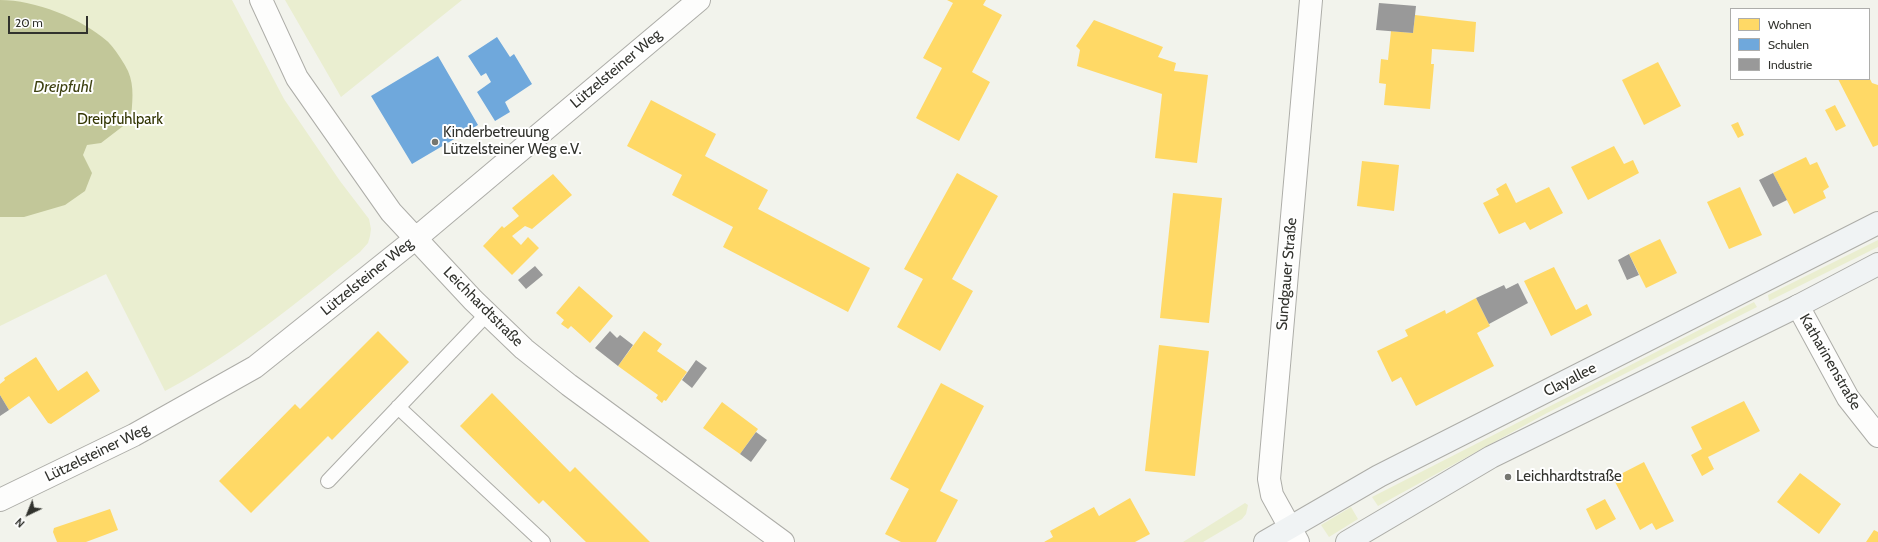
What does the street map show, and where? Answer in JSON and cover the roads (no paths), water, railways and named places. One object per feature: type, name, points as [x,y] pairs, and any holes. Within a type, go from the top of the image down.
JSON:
[{"type":"main road","name":"Clayallee","points":[[1265,542],[1294,535],[1379,476],[1878,223]]},
{"type":"main road","points":[[1348,542],[1491,457],[1798,306],[1878,264]]},
{"type":"street","name":"Leichhardtstraße","points":[[261,0],[297,78],[391,212],[487,314],[524,348],[569,385],[784,542]]},
{"type":"street","name":"Lützelsteiner Weg","points":[[0,500],[134,435],[255,367],[415,239],[699,0]]},
{"type":"street","name":"Sundgauer Straße","points":[[1294,535],[1272,495],[1269,479],[1311,0]]},
{"type":"street","name":"Katharinenstraße","points":[[1798,306],[1848,398],[1878,436]]},
{"type":"lane","points":[[328,481],[487,314]]},
{"type":"lane","points":[[398,407],[543,542]]},
{"type":"water","name":"Dreipfuhl","points":[[0,0],[28,3],[42,7],[71,18],[84,25],[110,43],[122,60],[132,83],[131,120],[101,143],[87,145],[83,155],[92,173],[85,191],[65,205],[24,217],[0,217]]},
{"type":"place","name":"Kinderbetreuung Lützelsteiner Weg e.V.","points":[[435,142]]},
{"type":"place","name":"Leichhardtstraße","points":[[1508,477]]},
{"type":"park label","name":"Dreipfuhlpark","points":[[120,120]]}]
